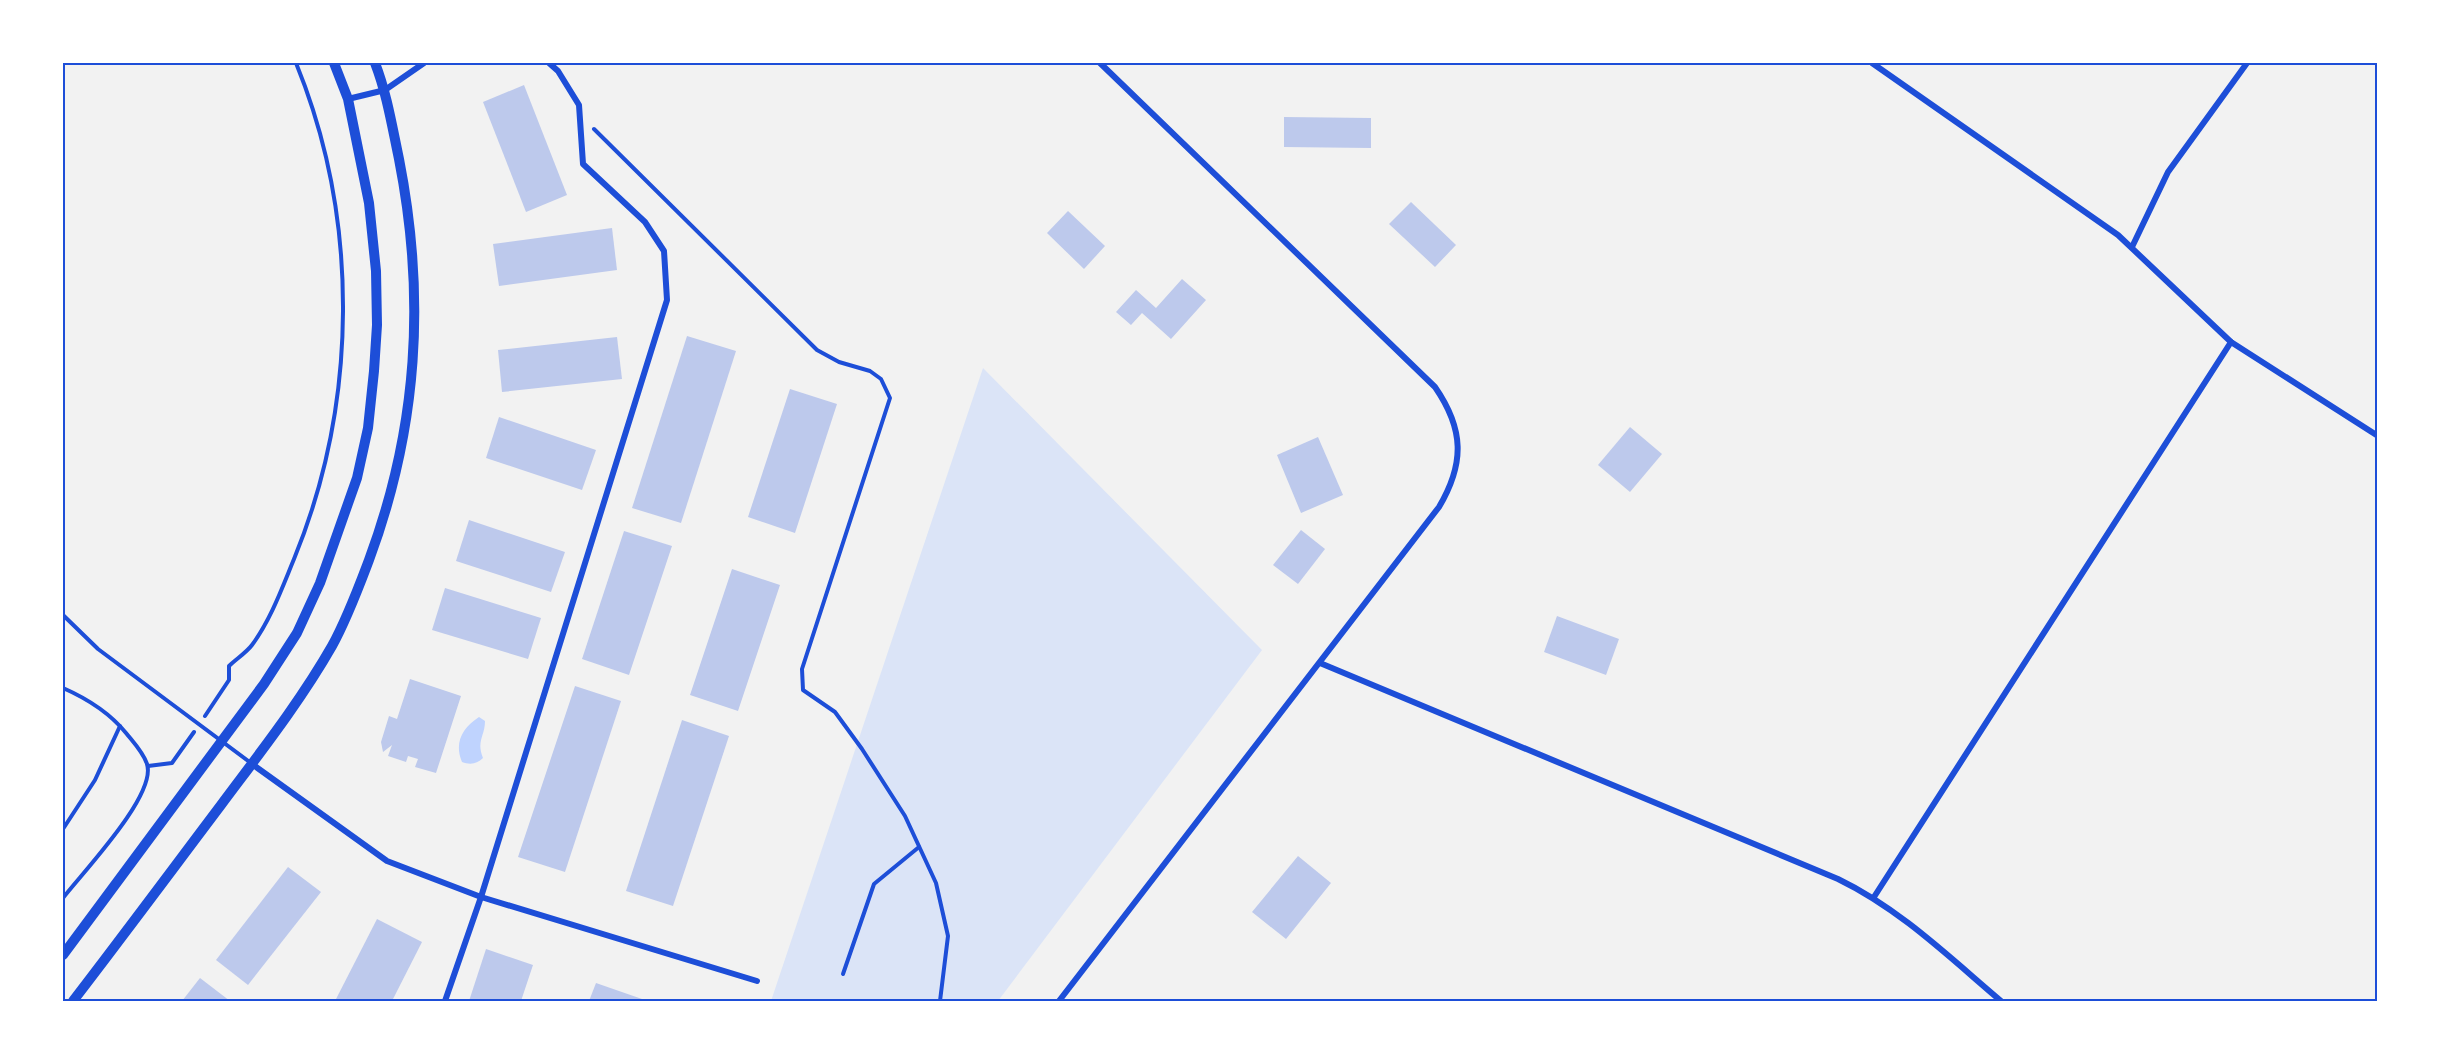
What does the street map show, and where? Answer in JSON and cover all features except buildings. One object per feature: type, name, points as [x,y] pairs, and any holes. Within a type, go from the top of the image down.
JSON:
[{"type":"street","points":[[63,956],[223,741],[297,633],[320,583],[357,478],[368,428],[377,325],[376,271],[369,203],[348,99],[334,63]]},
{"type":"street","points":[[73,1001],[252,764],[332,646],[356,593],[394,484],[405,432],[415,324],[414,269],[406,198],[385,90],[375,63]]},
{"type":"street","points":[[348,99],[385,90],[424,63]]},
{"type":"street","points":[[445,1001],[481,897],[667,300],[664,251],[645,222],[584,164],[579,105],[558,71],[549,63]]},
{"type":"street","points":[[1059,1001],[1439,507],[1450,488],[1457,467],[1459,447],[1448,405],[1430,382],[1100,63]]},
{"type":"street","points":[[1872,63],[2098,220],[2132,247],[2231,342],[2378,436]]},
{"type":"street","points":[[2132,247],[2168,172],[2247,63]]},
{"type":"street","points":[[1874,897],[2231,342]]},
{"type":"street","points":[[1320,663],[1838,879],[1874,897],[1902,917],[2001,1001]]},
{"type":"street","points":[[252,764],[387,861],[481,897],[756,981]]},
{"type":"lane","points":[[63,615],[98,649],[252,764]]},
{"type":"path","points":[[230,680],[229,666],[251,647],[264,627],[303,536],[324,464],[339,388],[343,298],[341,246],[325,151],[296,63]]},
{"type":"path","points":[[592,123],[594,131],[817,350],[838,362],[870,371],[881,379],[890,398],[802,669],[803,690],[835,712],[862,749],[905,816],[936,883],[948,936],[944,985],[940,1001]]},
{"type":"path","points":[[63,688],[86,698],[120,726],[140,748],[148,766],[146,786],[137,805],[63,898]]},
{"type":"path","points":[[63,829],[95,780],[120,726]]},
{"type":"path","points":[[148,766],[172,763]]},
{"type":"path","points":[[843,974],[874,884],[919,847]]},
{"type":"shaded area","points":[[983,368],[1262,650],[998,1001],[771,1001]]},
{"type":"water","points":[[479,717],[485,721],[481,743],[483,758],[473,763],[462,762],[459,748],[461,736]]}]
